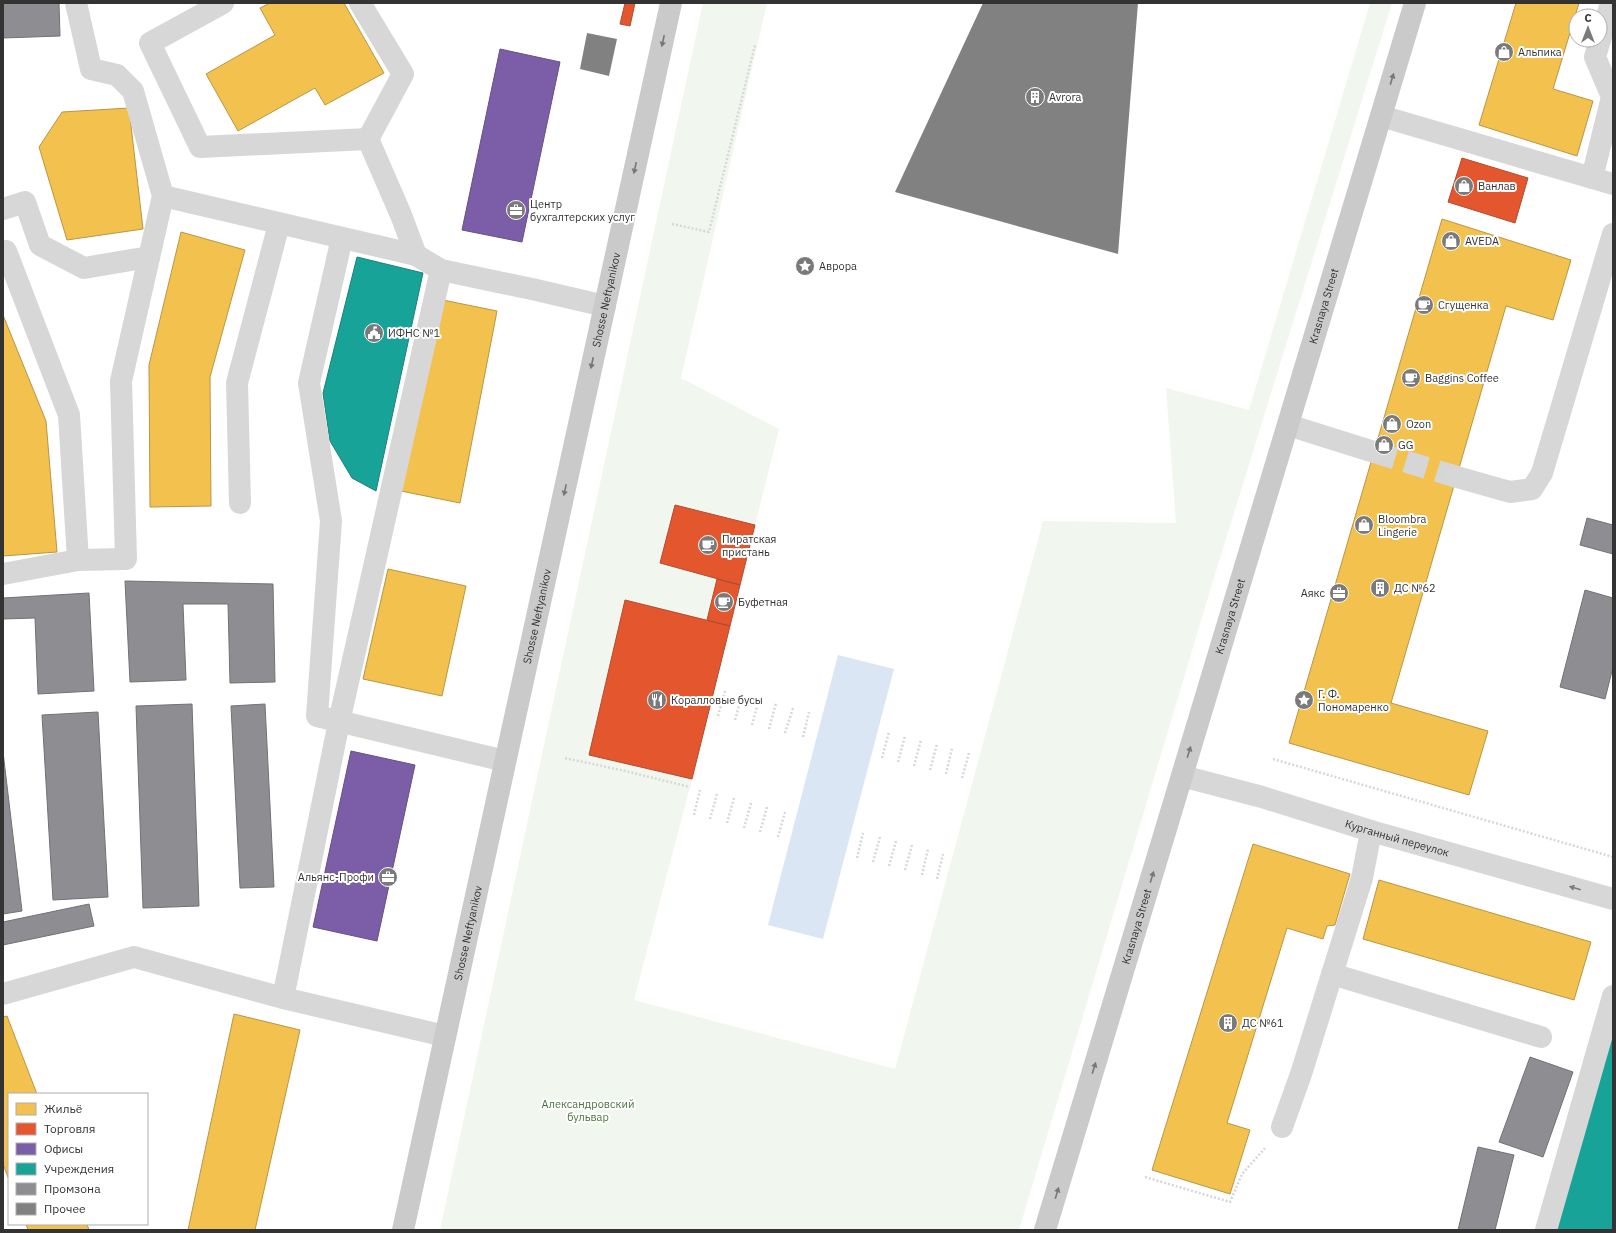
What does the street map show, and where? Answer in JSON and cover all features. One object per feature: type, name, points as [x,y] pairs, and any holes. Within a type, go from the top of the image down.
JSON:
[{"type":"main road","name":"Shosse Neftyanikov","points":[[403,1230],[671,3]]},
{"type":"main road","name":"Krasnaya Street","points":[[1045,1230],[1415,3]]},
{"type":"street","points":[[3,574],[78,560],[126,559],[121,381],[163,196],[133,92],[117,75],[91,69],[76,3]]},
{"type":"street","points":[[223,3],[150,43],[200,147],[368,139]]},
{"type":"street","points":[[360,3],[402,74],[368,139]]},
{"type":"street","points":[[1608,13],[1611,3]]},
{"type":"street","points":[[1592,178],[1612,97],[1595,57],[1598,48]]},
{"type":"street","points":[[1381,116],[1613,184]]},
{"type":"street","points":[[368,139],[401,215],[416,255]]},
{"type":"street","points":[[163,196],[416,255],[441,270],[605,306]]},
{"type":"street","points":[[3,209],[25,202],[40,244],[84,268],[149,257]]},
{"type":"street","points":[[240,503],[237,383],[279,224]]},
{"type":"street","points":[[1456,476],[1510,492],[1532,489],[1542,473],[1613,234]]},
{"type":"street","points":[[342,238],[309,383],[331,521],[317,716],[505,761]]},
{"type":"street","points":[[3,252],[6,251],[69,416],[78,560]]},
{"type":"street","points":[[283,998],[339,722],[441,270]]},
{"type":"street","points":[[1288,425],[1374,452]]},
{"type":"street","name":"Курганный переулок","points":[[1182,776],[1262,797],[1613,899]]},
{"type":"street","points":[[1282,1127],[1301,1074],[1362,878],[1372,830]]},
{"type":"street","points":[[3,994],[134,957],[283,998],[445,1036]]},
{"type":"street","points":[[1332,974],[1541,1037]]},
{"type":"street","points":[[1546,1230],[1613,996]]},
{"type":"path","points":[[672,224],[709,232],[755,45]]},
{"type":"path","points":[[718,716],[725,691]]},
{"type":"path","points":[[735,720],[742,695]]},
{"type":"path","points":[[752,725],[759,699]]},
{"type":"path","points":[[769,729],[776,703]]},
{"type":"path","points":[[785,733],[792,708]]},
{"type":"path","points":[[803,737],[809,712]]},
{"type":"path","points":[[882,758],[889,732]]},
{"type":"path","points":[[898,762],[906,736]]},
{"type":"path","points":[[914,766],[921,740]]},
{"type":"path","points":[[930,770],[937,744]]},
{"type":"path","points":[[946,774],[952,748]]},
{"type":"path","points":[[962,778],[969,753]]},
{"type":"path","points":[[566,758],[690,787]]},
{"type":"path","points":[[1273,759],[1613,857]]},
{"type":"path","points":[[694,815],[700,790]]},
{"type":"path","points":[[710,819],[717,794]]},
{"type":"path","points":[[727,823],[734,798]]},
{"type":"path","points":[[744,828],[751,803]]},
{"type":"path","points":[[760,832],[767,807]]},
{"type":"path","points":[[778,837],[785,812]]},
{"type":"path","points":[[857,858],[863,833]]},
{"type":"path","points":[[873,862],[880,837]]},
{"type":"path","points":[[889,866],[896,841]]},
{"type":"path","points":[[905,870],[912,845]]},
{"type":"path","points":[[922,875],[928,850]]},
{"type":"path","points":[[937,879],[944,854]]},
{"type":"path","points":[[1145,1177],[1230,1202],[1242,1174],[1282,1127]]},
{"type":"green space","name":"Александровский бульвар","points":[[703,3],[767,3],[681,378],[779,429],[690,787],[634,1000],[895,1069],[1043,521],[1176,523],[1166,388],[1249,410],[1370,3],[1392,3],[1212,584],[1019,1230],[440,1230]]},
{"type":"water","points":[[838,655],[894,669],[823,939],[768,925]]},
{"type":"building: Жильё","points":[[270,3],[344,3],[384,73],[325,105],[315,88],[238,131],[206,74],[275,35],[260,8]]},
{"type":"building: Жильё","points":[[1516,3],[1579,3],[1577,8],[1568,8],[1568,39],[1553,89],[1593,101],[1577,156],[1479,125]]},
{"type":"building: Жильё","points":[[129,108],[143,229],[67,240],[39,147],[62,112]]},
{"type":"building: Жильё","name":"ДС №62","points":[[1442,219],[1571,260],[1553,320],[1506,306],[1391,703],[1488,731],[1469,795],[1289,743]]},
{"type":"building: Жильё","points":[[181,232],[245,250],[210,377],[211,506],[150,507],[149,365]]},
{"type":"building: Жильё","points":[[438,299],[497,311],[460,503],[401,491]]},
{"type":"building: Жильё","points":[[3,315],[46,421],[57,552],[3,556]]},
{"type":"building: Жильё","points":[[388,569],[466,586],[442,696],[363,679]]},
{"type":"building: Жильё","name":"ДС №61","points":[[1253,844],[1350,874],[1335,925],[1327,926],[1323,939],[1287,928],[1227,1123],[1250,1130],[1230,1194],[1152,1170]]},
{"type":"building: Жильё","points":[[1379,880],[1591,942],[1574,1000],[1363,939]]},
{"type":"building: Жильё","points":[[234,1014],[300,1030],[255,1230],[188,1230]]},
{"type":"building: Жильё","points":[[7,1016],[37,1093],[8,1093],[8,1177],[3,1164],[3,1017]]},
{"type":"building: Жильё","points":[[26,1225],[87,1225],[89,1230],[28,1230]]},
{"type":"building: Торговля","points":[[625,3],[635,3],[630,26],[620,24]]},
{"type":"building: Торговля","points":[[1462,158],[1528,178],[1515,223],[1448,202]]},
{"type":"building: Торговля","points":[[675,505],[755,525],[740,585],[660,563]]},
{"type":"building: Торговля","points":[[717,579],[740,585],[730,626],[707,620]]},
{"type":"building: Торговля","name":"Коралловые бусы","points":[[625,600],[730,626],[692,779],[589,755]]},
{"type":"building: Офисы","points":[[500,49],[560,62],[522,242],[462,230]]},
{"type":"building: Офисы","points":[[351,751],[415,765],[377,941],[313,927]]},
{"type":"building: Учреждения","name":"ИФНС №1","points":[[357,257],[423,273],[376,491],[352,478],[330,441],[323,393]]},
{"type":"building: Учреждения","points":[[1613,1025],[1613,1230],[1553,1230]]},
{"type":"building: Промзона","points":[[3,3],[59,3],[60,36],[3,38]]},
{"type":"building: Промзона","points":[[1587,518],[1613,525],[1613,554],[1580,545]]},
{"type":"building: Промзона","points":[[125,581],[273,584],[275,682],[230,683],[228,604],[183,604],[186,680],[130,682]]},
{"type":"building: Промзона","points":[[1585,590],[1613,598],[1613,667],[1605,699],[1560,687]]},
{"type":"building: Промзона","points":[[89,593],[94,691],[38,694],[35,618],[3,619],[3,598]]},
{"type":"building: Промзона","points":[[192,704],[199,906],[143,908],[136,706]]},
{"type":"building: Промзона","points":[[265,704],[274,887],[240,888],[231,706]]},
{"type":"building: Промзона","points":[[98,712],[108,897],[53,900],[42,715]]},
{"type":"building: Промзона","points":[[3,752],[22,911],[3,914]]},
{"type":"building: Промзона","points":[[89,904],[94,926],[3,945],[3,922]]},
{"type":"building: Промзона","points":[[1530,1057],[1573,1072],[1543,1157],[1499,1142]]},
{"type":"building: Промзона","points":[[1478,1147],[1514,1155],[1495,1230],[1458,1230]]},
{"type":"building: Прочее","name":"Avrora","points":[[983,3],[1138,3],[1118,254],[895,192]]},
{"type":"building: Прочее","points":[[587,33],[617,39],[609,76],[580,69]]},
{"type":"tunnel","points":[[1374,452],[1457,477]]},
{"type":"place","name":"Альпика","points":[[1504,52]]},
{"type":"place","name":"Avrora","points":[[1035,97]]},
{"type":"place","name":"Ванлав","points":[[1464,186]]},
{"type":"place","name":"Центр бухгалтерских услуг","points":[[516,210]]},
{"type":"place","name":"AVEDA","points":[[1451,241]]},
{"type":"place","name":"Аврора","points":[[805,266]]},
{"type":"place","name":"Сгущенка","points":[[1424,305]]},
{"type":"place","name":"ИФНС №1","points":[[374,333]]},
{"type":"place","name":"Baggins Coffee","points":[[1411,378]]},
{"type":"place","name":"Ozon","points":[[1392,424]]},
{"type":"place","name":"GG","points":[[1384,445]]},
{"type":"place","name":"Bloombra Lingerie","points":[[1364,525]]},
{"type":"place","name":"Пиратская пристань","points":[[708,545]]},
{"type":"place","name":"ДС №62","points":[[1380,588]]},
{"type":"place","name":"Аякс","points":[[1339,593]]},
{"type":"place","name":"Буфетная","points":[[724,602]]},
{"type":"place","name":"Коралловые бусы","points":[[657,700]]},
{"type":"place","name":"Г. Ф. Пономаренко","points":[[1304,700]]},
{"type":"place","name":"Альянс-Профи","points":[[388,877]]},
{"type":"place","name":"ДС №61","points":[[1228,1023]]}]
